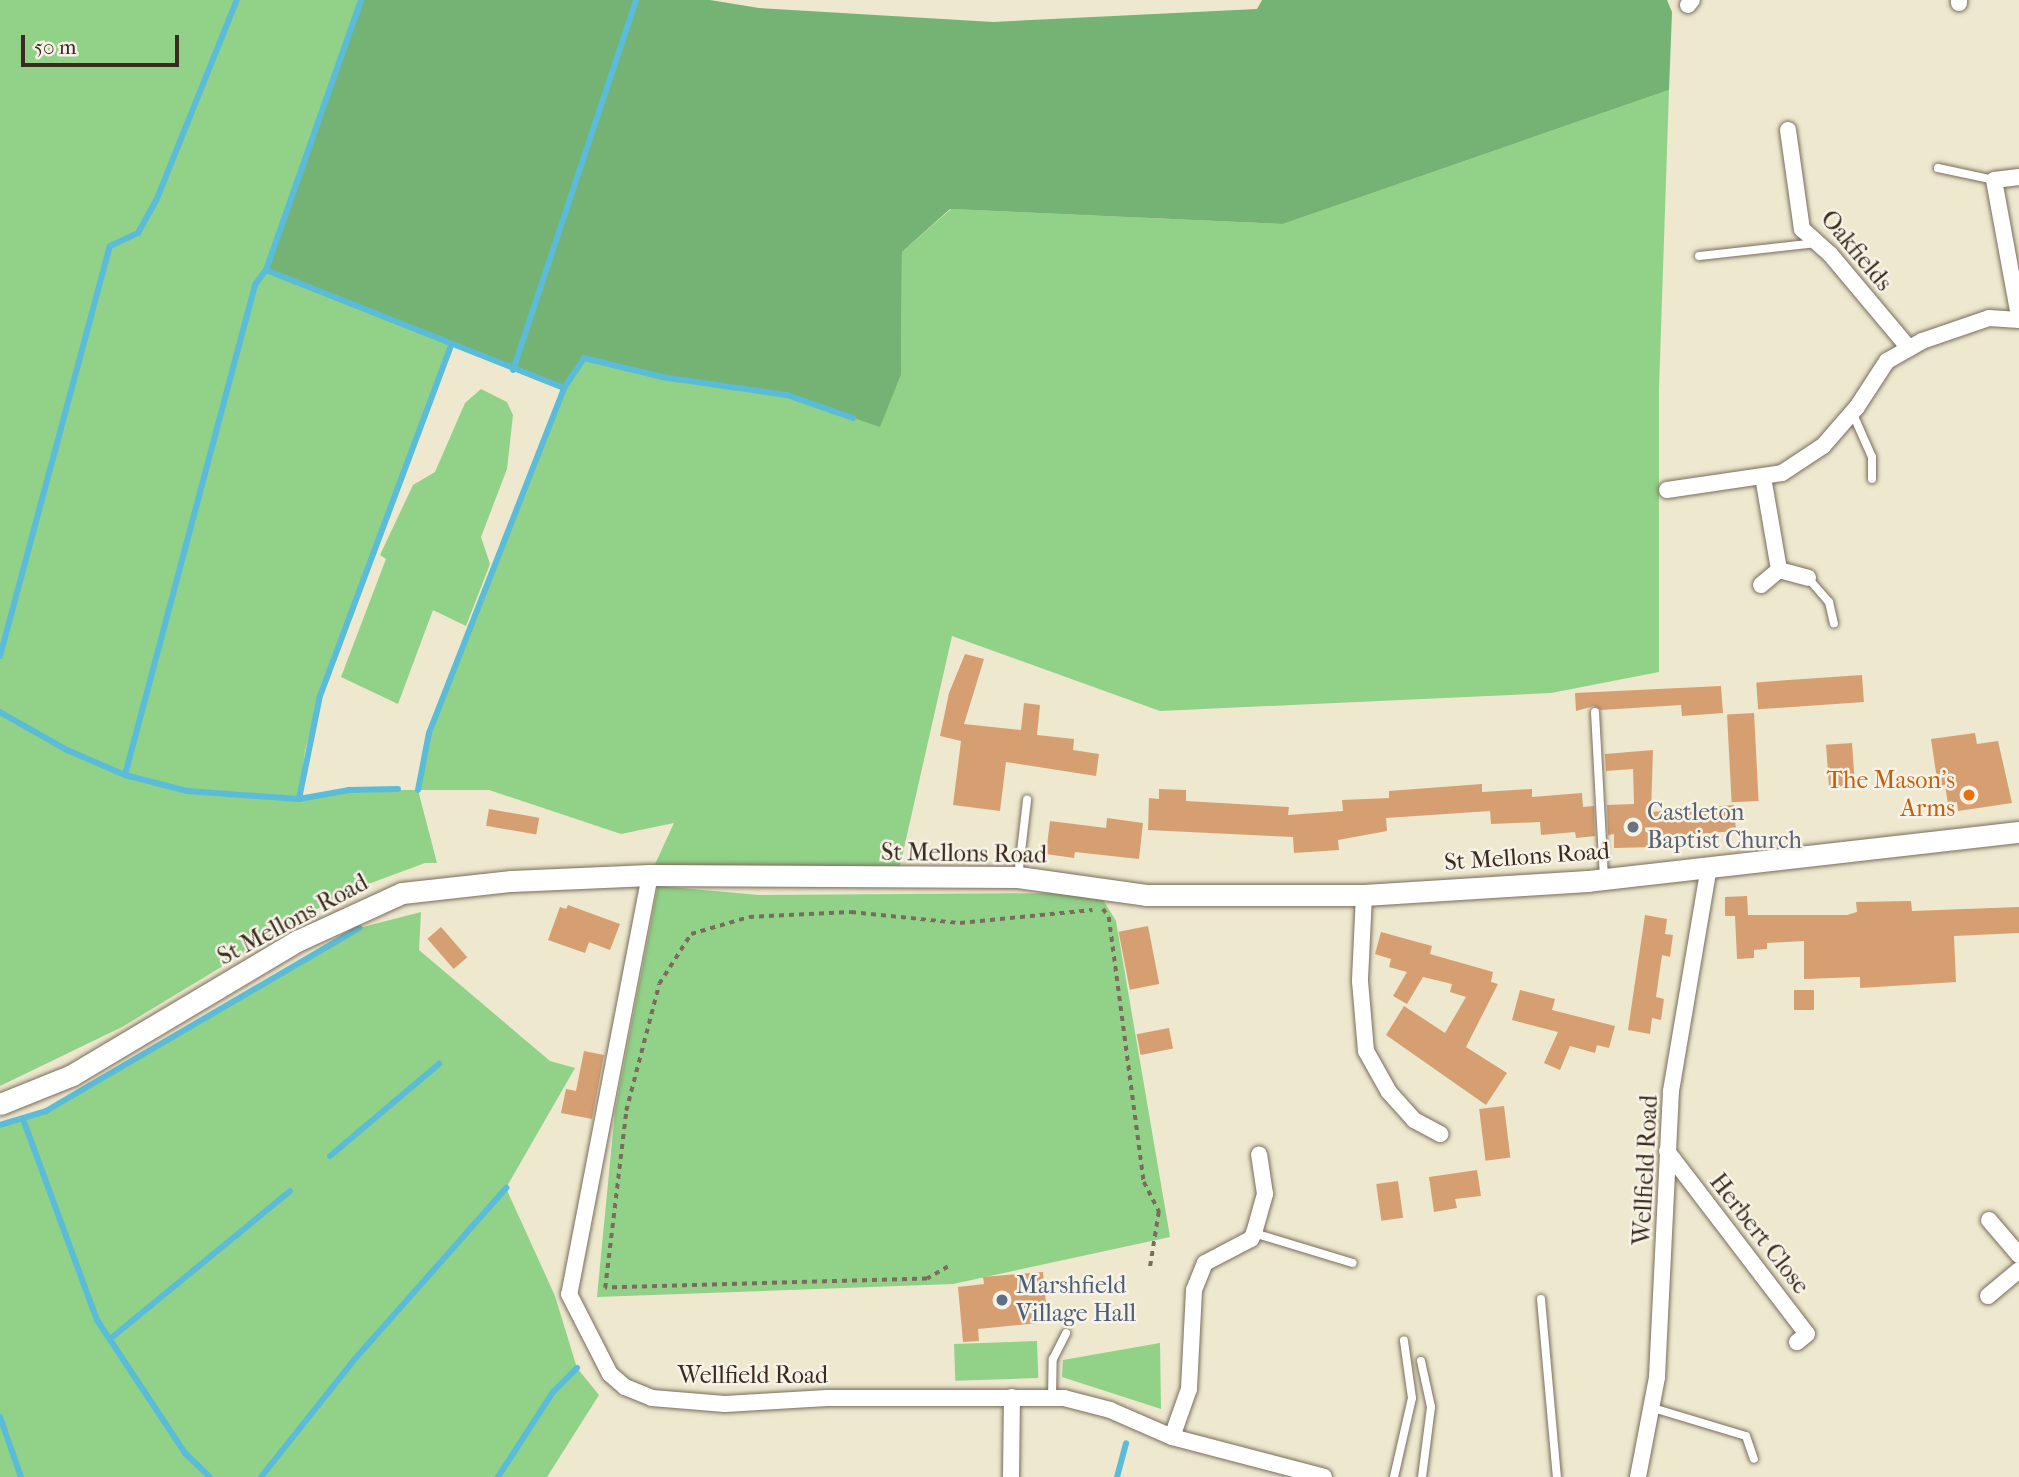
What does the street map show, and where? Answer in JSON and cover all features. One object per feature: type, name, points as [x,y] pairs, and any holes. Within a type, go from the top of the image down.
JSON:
[{"type":"street","name":"Oakfields","points":[[1788,130],[1802,229],[1909,348]]},
{"type":"street","points":[[1667,490],[1782,473],[1823,446],[1852,412],[1887,360],[1909,348],[1989,318],[2019,318],[1994,180],[2019,177]]},
{"type":"street","points":[[1763,477],[1779,570]]},
{"type":"street","points":[[1779,570],[1808,578]]},
{"type":"street","points":[[1761,585],[1779,570]]},
{"type":"street","name":"St Mellons Road","points":[[0,1104],[72,1074],[297,942],[402,893],[511,881],[650,875],[1018,877],[1146,895],[1364,895],[1604,879],[2019,832]]},
{"type":"street","name":"Wellfield Road","points":[[1639,1477],[1653,1408],[1667,1228],[1667,1152],[1671,1091],[1709,867]]},
{"type":"street","name":"Wellfield Road","points":[[650,875],[569,1294],[597,1355],[625,1387],[652,1398],[724,1404],[1012,1396],[1052,1398],[1110,1410],[1172,1437],[1324,1477]]},
{"type":"street","points":[[1364,895],[1360,981],[1366,1051],[1389,1092],[1406,1111],[1440,1134]]},
{"type":"street","name":"Herbert Close","points":[[1667,1152],[1807,1334],[1797,1342]]},
{"type":"street","points":[[1172,1437],[1189,1389],[1194,1290],[1205,1263],[1251,1239],[1254,1233],[1265,1194],[1259,1154]]},
{"type":"street","points":[[1989,1220],[2019,1255]]},
{"type":"street","points":[[1988,1296],[2019,1270]]},
{"type":"street","points":[[1011,1477],[1012,1396]]},
{"type":"lane","points":[[1938,168],[1994,180]]},
{"type":"lane","points":[[1699,256],[1817,243]]},
{"type":"lane","points":[[1852,412],[1872,457],[1872,479]]},
{"type":"lane","points":[[1808,578],[1829,602],[1835,623]]},
{"type":"lane","points":[[1595,712],[1604,879]]},
{"type":"lane","points":[[1018,877],[1027,800]]},
{"type":"lane","points":[[1254,1233],[1353,1263]]},
{"type":"lane","points":[[1541,1299],[1557,1477]]},
{"type":"lane","points":[[1052,1398],[1053,1359],[1066,1333]]},
{"type":"lane","points":[[1394,1477],[1412,1398],[1404,1341]]},
{"type":"lane","points":[[1421,1361],[1431,1407],[1422,1477]]},
{"type":"lane","points":[[1653,1408],[1746,1436],[1754,1458]]},
{"type":"path","points":[[948,1268],[927,1279],[605,1288],[629,1099],[659,984],[691,934],[749,917],[851,912],[960,923],[1103,909],[1109,917],[1144,1182],[1160,1212],[1150,1269]]},
{"type":"green space","points":[[0,0],[361,0],[266,270],[451,345],[320,696],[305,751],[299,799],[349,790],[418,790],[437,863],[425,863],[344,893],[122,1027],[0,1086]]},
{"type":"green space","points":[[361,0],[710,0],[759,8],[993,22],[1257,9],[1262,0],[1667,0],[1672,12],[1669,90],[1283,224],[950,209],[902,252],[901,375],[880,427],[787,395],[662,377],[585,358],[564,388],[266,270]]},
{"type":"green space","points":[[1669,90],[1659,389],[1659,672],[1551,693],[1160,711],[952,636],[897,879],[650,875],[674,823],[621,834],[489,790],[418,790],[429,733],[564,388],[584,358],[662,377],[787,395],[880,426],[901,375],[902,252],[951,209],[1283,224]]},
{"type":"green space","points":[[481,389],[507,402],[513,415],[507,469],[481,537],[490,564],[466,626],[433,610],[398,704],[341,677],[386,559],[380,555],[413,485],[435,472],[465,403]]},
{"type":"green space","points":[[658,886],[759,895],[1076,893],[1103,900],[1116,921],[1170,1237],[953,1284],[597,1297],[615,1111]]},
{"type":"green space","points":[[421,912],[419,950],[550,1061],[575,1068],[506,1188],[555,1296],[577,1368],[599,1395],[547,1477],[0,1477],[0,1125],[46,1111],[359,928]]},
{"type":"green space","points":[[1037,1341],[1038,1378],[955,1381],[954,1344]]},
{"type":"green space","points":[[1160,1343],[1161,1409],[1062,1377],[1063,1360]]},
{"type":"building","points":[[965,654],[984,659],[964,724],[1021,730],[1024,703],[1040,705],[1037,735],[1074,739],[1073,750],[1099,754],[1096,776],[1006,762],[1000,811],[953,805],[961,741],[940,736],[949,693]]},
{"type":"building","points":[[1862,675],[1864,702],[1758,709],[1756,682]]},
{"type":"building","points":[[1721,686],[1723,713],[1682,716],[1681,705],[1601,710],[1594,706],[1576,711],[1575,693]]},
{"type":"building","points":[[1754,713],[1759,801],[1732,802],[1727,714]]},
{"type":"building","points":[[1975,733],[1977,744],[1998,741],[2012,803],[1958,811],[1957,802],[1948,804],[1945,785],[1938,786],[1931,739]]},
{"type":"building","points":[[1852,743],[1855,786],[1829,788],[1826,745]]},
{"type":"building","points":[[1653,750],[1651,812],[1734,805],[1736,831],[1654,837],[1655,847],[1614,848],[1614,834],[1608,835],[1607,805],[1634,804],[1633,769],[1606,771],[1605,754]]},
{"type":"building","points":[[1482,784],[1482,792],[1532,789],[1532,797],[1582,793],[1583,807],[1594,806],[1595,836],[1576,838],[1575,832],[1541,835],[1540,822],[1491,824],[1490,811],[1386,818],[1387,831],[1338,840],[1339,850],[1294,853],[1293,837],[1148,830],[1149,798],[1159,799],[1159,789],[1186,790],[1186,801],[1289,807],[1288,815],[1343,811],[1342,800],[1389,798],[1389,791]]},
{"type":"building","points":[[489,809],[539,818],[536,835],[486,826]]},
{"type":"building","points":[[1107,818],[1143,823],[1139,859],[1075,852],[1074,858],[1046,854],[1050,821],[1106,828]]},
{"type":"building","points":[[1747,896],[1748,915],[1847,915],[1857,912],[1856,902],[1911,901],[1912,911],[2019,907],[2019,933],[1954,936],[1956,982],[1860,988],[1860,977],[1804,979],[1804,941],[1767,943],[1767,949],[1754,950],[1754,958],[1737,959],[1735,916],[1725,916],[1725,897]]},
{"type":"building","points":[[568,905],[620,924],[610,950],[589,942],[585,953],[548,940],[560,907],[566,909]]},
{"type":"building","points":[[1645,915],[1667,919],[1665,934],[1673,935],[1670,957],[1662,955],[1656,997],[1664,999],[1661,1020],[1652,1018],[1650,1034],[1628,1030]]},
{"type":"building","points":[[1148,926],[1159,984],[1130,990],[1119,932]]},
{"type":"building","points":[[441,927],[467,957],[454,969],[427,939]]},
{"type":"building","points":[[1381,932],[1432,946],[1430,954],[1493,972],[1491,982],[1498,984],[1466,1047],[1507,1073],[1486,1105],[1386,1035],[1404,1006],[1445,1033],[1466,997],[1450,992],[1452,984],[1423,977],[1407,1004],[1393,996],[1407,972],[1389,967],[1391,959],[1375,954]]},
{"type":"building","points":[[1520,990],[1555,999],[1552,1010],[1615,1026],[1609,1048],[1597,1045],[1595,1053],[1570,1046],[1560,1070],[1544,1063],[1558,1032],[1512,1020]]},
{"type":"building","points":[[1794,990],[1814,990],[1814,1010],[1794,1010]]},
{"type":"building","points":[[1169,1028],[1173,1049],[1141,1055],[1137,1034]]},
{"type":"building","points":[[584,1051],[604,1055],[592,1119],[561,1113],[566,1089],[576,1091]]},
{"type":"building","points":[[1504,1106],[1510,1158],[1486,1161],[1479,1109]]},
{"type":"building","points":[[1477,1170],[1481,1196],[1455,1199],[1457,1208],[1434,1212],[1429,1177]]},
{"type":"building","points":[[1398,1181],[1403,1218],[1381,1221],[1376,1184]]},
{"type":"building","name":"Marshfield Village Hall","points":[[1043,1272],[1047,1314],[1038,1315],[1039,1323],[978,1329],[979,1341],[963,1342],[958,1287],[984,1284],[983,1277]]},
{"type":"waterway","points":[[0,656],[110,246],[138,233],[156,201],[237,0]]},
{"type":"waterway","points":[[125,775],[255,285],[266,270],[361,0]]},
{"type":"waterway","points":[[513,370],[636,0]]},
{"type":"waterway","points":[[266,270],[564,388]]},
{"type":"waterway","points":[[299,799],[320,696],[451,345]]},
{"type":"waterway","points":[[418,790],[429,733],[564,388],[584,358],[662,377],[787,395],[853,418]]},
{"type":"waterway","points":[[0,712],[67,750],[125,775],[187,791],[299,799],[349,790],[398,789]]},
{"type":"waterway","points":[[0,1125],[46,1111],[359,928]]},
{"type":"waterway","points":[[330,1156],[439,1064]]},
{"type":"waterway","points":[[23,1119],[97,1320],[185,1453],[210,1477]]},
{"type":"waterway","points":[[261,1477],[354,1360],[506,1188]]},
{"type":"waterway","points":[[110,1339],[290,1191]]},
{"type":"waterway","points":[[498,1477],[553,1392],[577,1368]]},
{"type":"waterway","points":[[0,1417],[21,1477]]},
{"type":"waterway","points":[[1117,1477],[1126,1443]]},
{"type":"place","name":"The Mason's Arms","points":[[1969,795]]},
{"type":"place","name":"Castleton Baptist Church","points":[[1633,827]]},
{"type":"place","name":"Marshfield Village Hall","points":[[1002,1300]]}]
